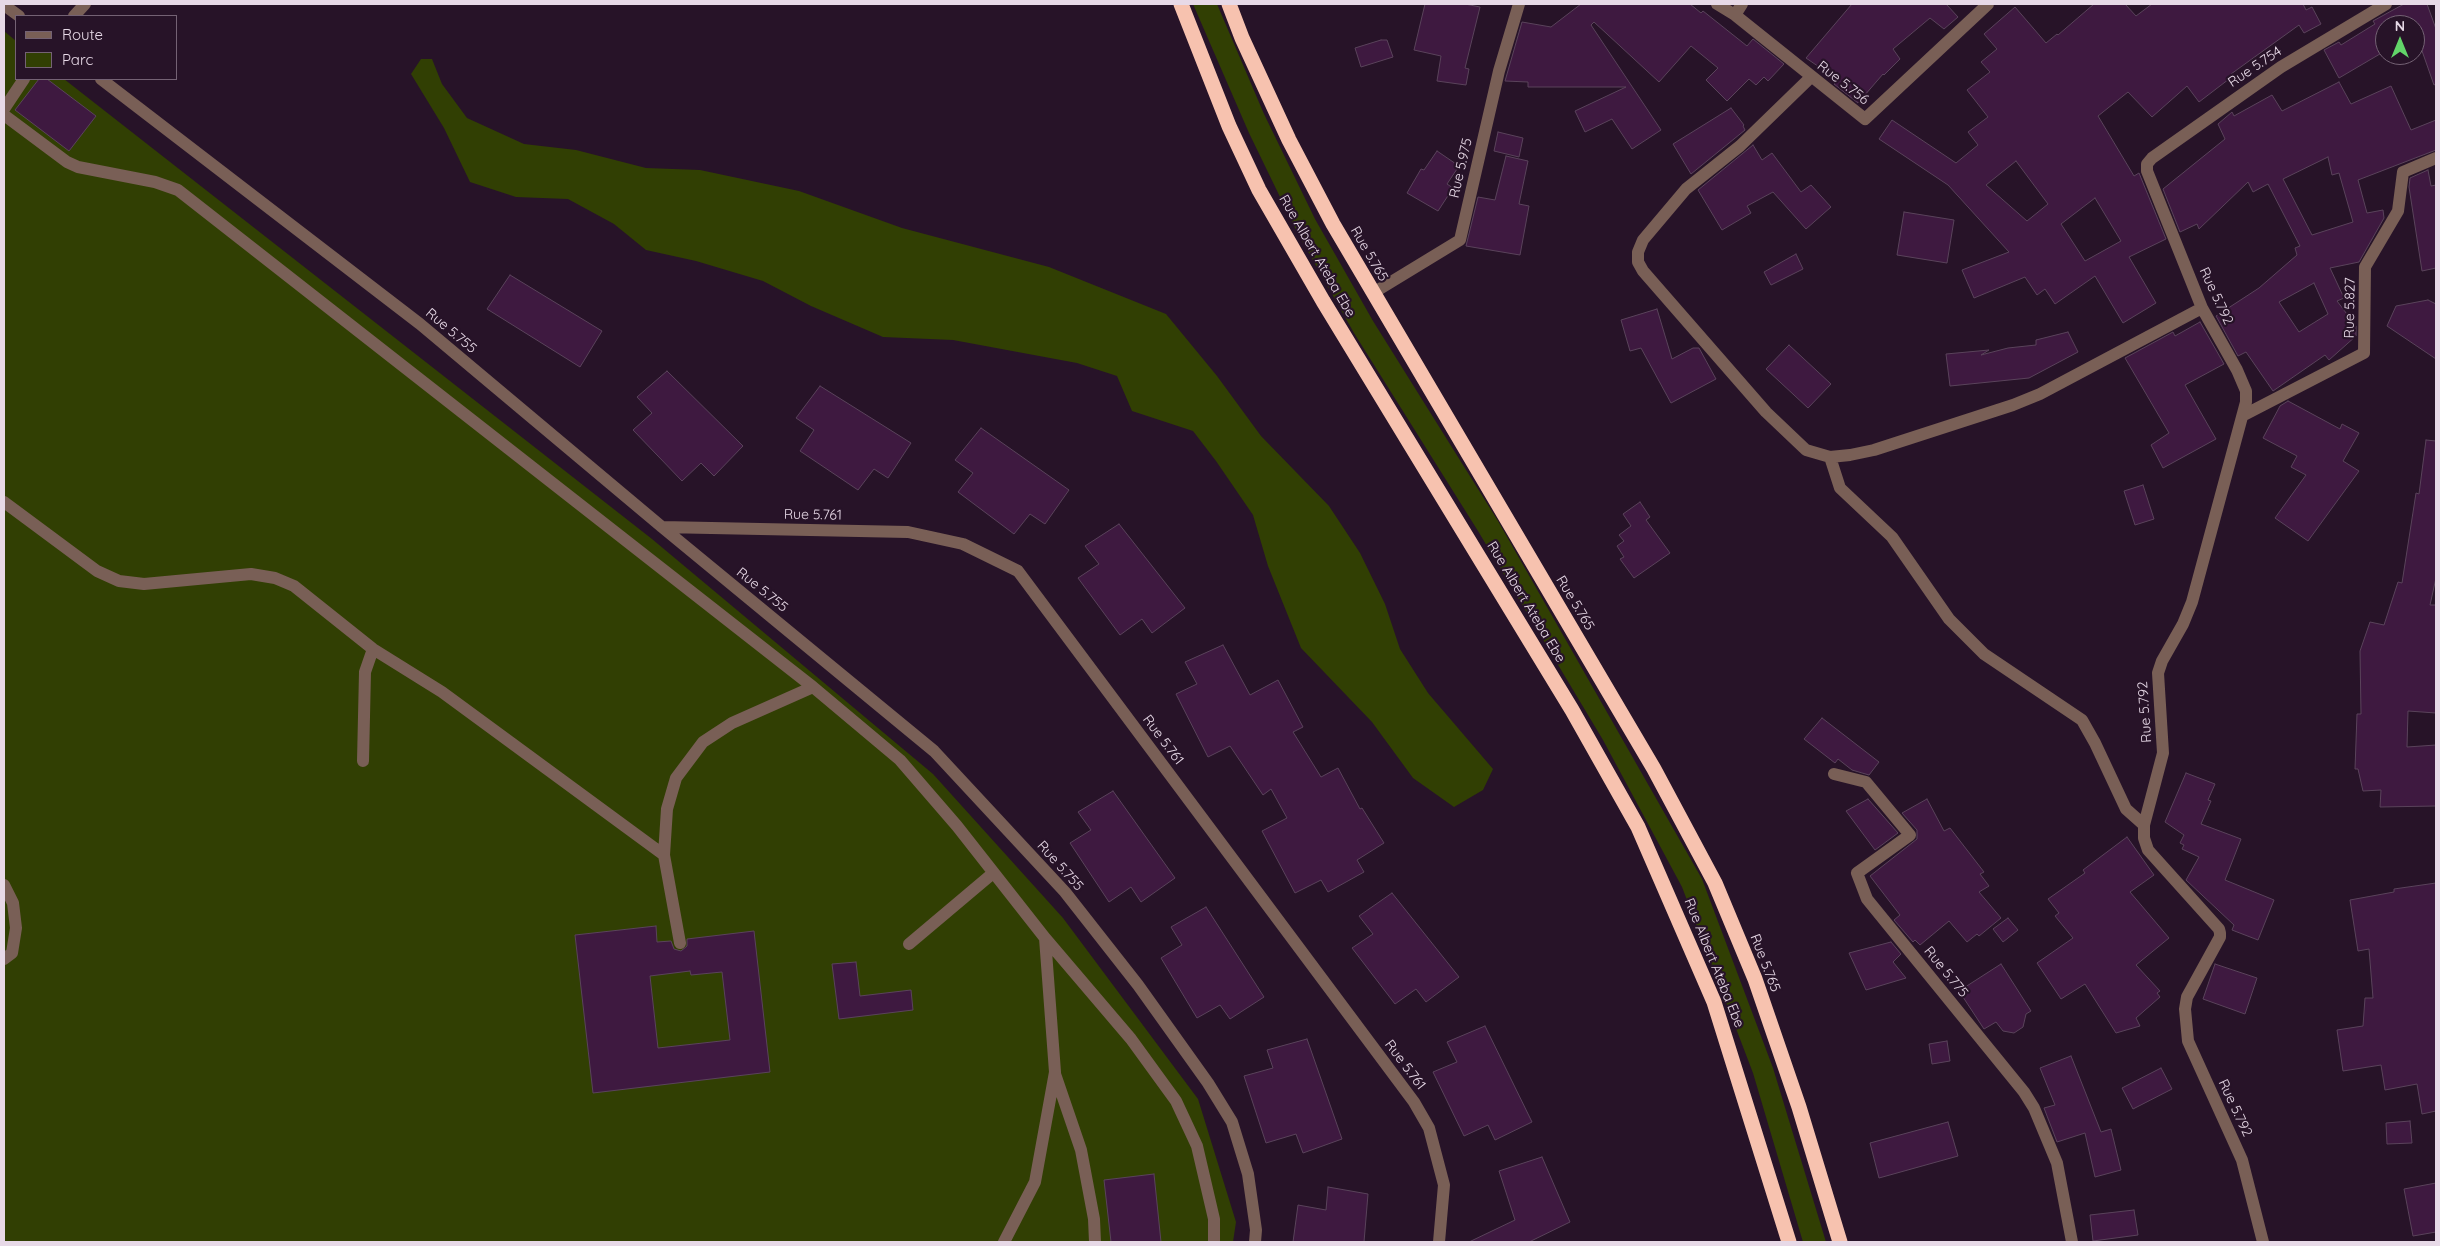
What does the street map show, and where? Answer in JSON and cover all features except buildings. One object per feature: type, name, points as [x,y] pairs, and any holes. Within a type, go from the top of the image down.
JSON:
[{"type":"highway","name":"Rue Albert Ateba Ebe","points":[[1181,4],[1229,126],[1259,190],[1348,342],[1572,710],[1638,827],[1714,1002],[1789,1242]]},
{"type":"highway","name":"Rue 5.765","points":[[1229,4],[1242,38],[1289,140],[1333,224],[1654,769],[1715,883],[1755,980],[1799,1107],[1840,1242]]},
{"type":"street","points":[[75,15],[85,4]]},
{"type":"street","name":"Rue 5.975","points":[[1373,293],[1460,240],[1499,71],[1519,4]]},
{"type":"street","name":"Rue 5.756","points":[[1717,4],[1735,15],[1810,78],[1865,119],[1988,4]]},
{"type":"street","points":[[1735,15],[1742,4]]},
{"type":"street","name":"Rue 5.754","points":[[2147,164],[2152,158],[2281,67],[2386,4]]},
{"type":"street","points":[[4,5],[18,15]]},
{"type":"street","points":[[1810,78],[1740,146],[1686,189],[1643,240],[1638,252],[1638,262],[1643,272],[1766,412],[1806,450],[1830,457],[1874,450],[2013,405],[2040,394],[2202,308]]},
{"type":"street","points":[[4,108],[23,80]]},
{"type":"street","name":"Rue 5.755","points":[[102,80],[420,324],[662,527],[934,751],[1065,892],[1138,985],[1208,1083],[1232,1122],[1248,1174],[1256,1230],[1255,1242]]},
{"type":"street","points":[[4,115],[68,162],[78,167],[155,182],[178,190],[813,687],[900,760],[957,826],[992,874],[1044,938],[1130,1039],[1176,1101],[1197,1146],[1214,1219],[1214,1242]]},
{"type":"street","name":"Rue 5.827","points":[[2244,415],[2364,353],[2365,268],[2398,211],[2403,172],[2436,158]]},
{"type":"street","name":"Rue 5.792","points":[[2147,164],[2147,171],[2202,308],[2237,370],[2246,391],[2244,415],[2192,602],[2183,624],[2162,661],[2158,673],[2162,753],[2144,825],[2144,838],[2148,850],[2219,929],[2220,938],[2187,997],[2185,1010],[2188,1042],[2242,1160],[2263,1242]]},
{"type":"street","points":[[1830,457],[1840,488],[1892,537],[1949,619],[1984,654],[2082,720],[2126,809],[2144,825]]},
{"type":"street","points":[[4,502],[96,571],[119,581],[144,584],[252,574],[275,578],[294,586],[373,649],[442,692],[664,854]]},
{"type":"street","name":"Rue 5.761","points":[[662,527],[908,532],[963,544],[1018,571],[1414,1102],[1429,1128],[1444,1185],[1439,1242]]},
{"type":"street","points":[[363,761],[365,672],[373,649]]},
{"type":"street","points":[[680,944],[664,854],[667,809],[676,778],[703,742],[732,723],[813,687]]},
{"type":"street","name":"Rue 5.775","points":[[1834,774],[1866,782],[1910,835],[1857,872],[1867,898],[2024,1092],[2034,1108],[2058,1163],[2072,1242]]},
{"type":"street","points":[[909,944],[992,874]]},
{"type":"street","points":[[4,885],[13,903],[16,928],[12,954],[4,959]]},
{"type":"street","points":[[1044,938],[1055,1072],[1081,1150],[1094,1219],[1095,1242]]},
{"type":"street","points":[[1004,1242],[1035,1182],[1055,1072]]},
{"type":"green space","points":[[1193,4],[1217,4],[1264,114],[1315,219],[1373,321],[1498,521],[1702,879],[1773,1068],[1826,1242],[1803,1242],[1753,1073],[1682,887],[1603,740],[1478,531],[1354,333],[1297,232],[1249,133]]},
{"type":"green space","points":[[4,31],[15,40],[15,80],[65,80],[652,539],[933,774],[1063,918],[1198,1099],[1236,1222],[1233,1242],[4,1242]]},
{"type":"green space","points":[[421,59],[432,59],[442,84],[467,118],[524,144],[576,150],[646,168],[700,170],[799,191],[902,228],[1049,267],[1166,314],[1217,376],[1261,436],[1329,506],[1360,553],[1385,604],[1400,649],[1428,693],[1493,769],[1483,790],[1454,807],[1413,778],[1372,722],[1301,648],[1268,566],[1253,515],[1216,461],[1193,431],[1132,411],[1117,376],[1077,363],[953,340],[883,337],[811,306],[763,281],[696,261],[646,250],[614,224],[568,199],[516,197],[470,182],[444,128],[411,74]]}]
